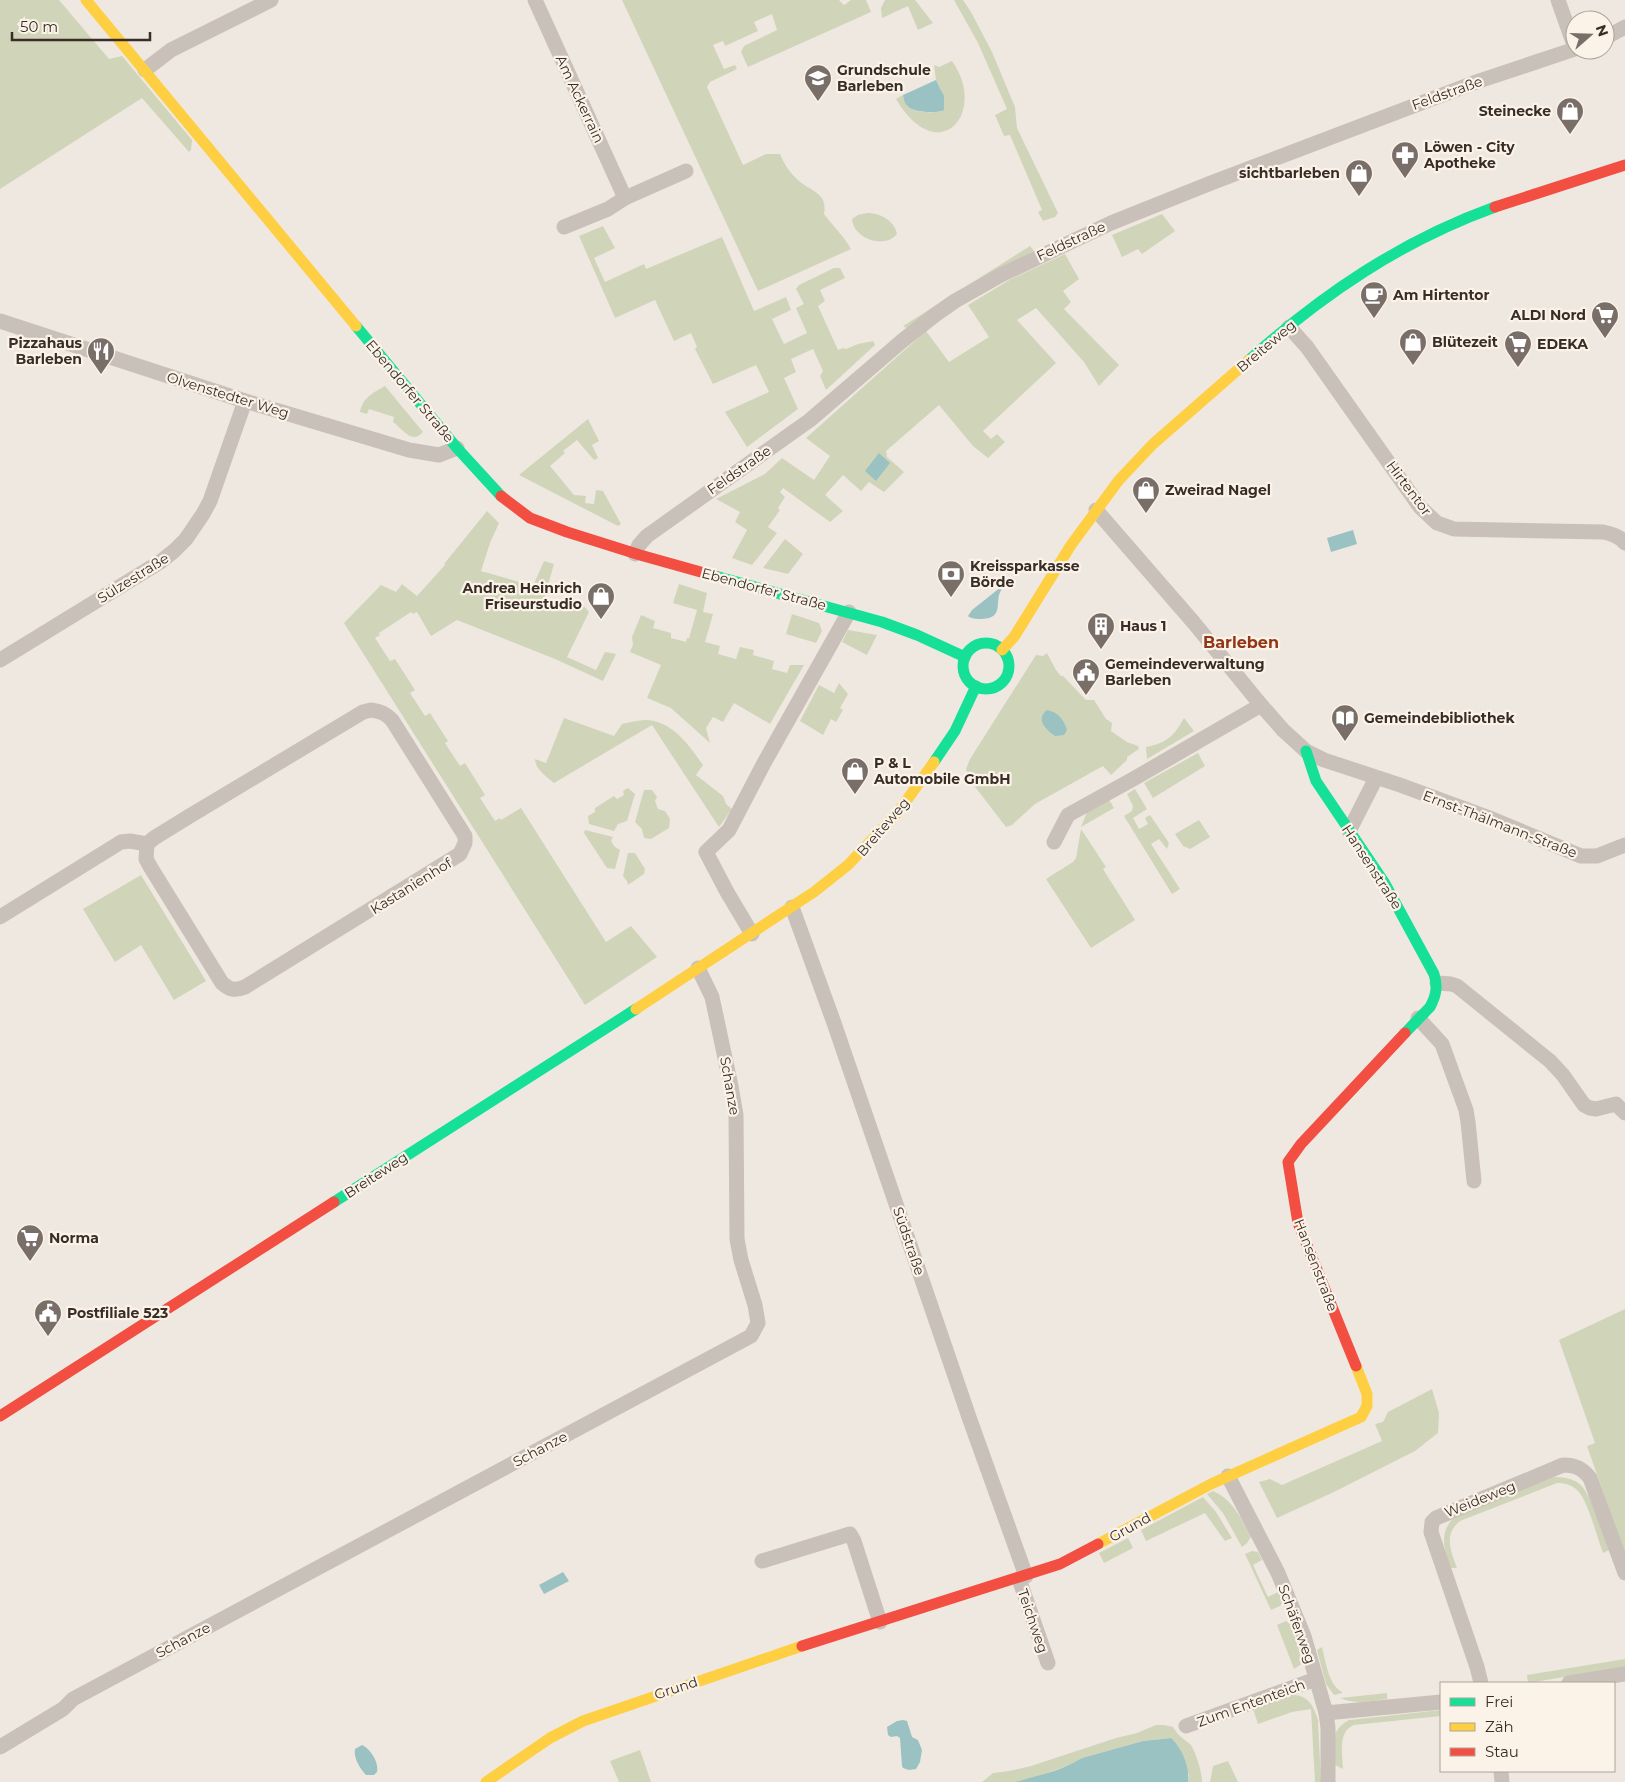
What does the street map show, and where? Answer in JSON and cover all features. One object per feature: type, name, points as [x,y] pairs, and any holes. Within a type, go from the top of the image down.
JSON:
[{"type":"street","name":"Ebendorfer Straße","points":[[86,0],[457,448],[502,497],[530,518],[635,554],[849,612],[917,635],[964,657]]},
{"type":"street","points":[[145,70],[171,50],[271,0]]},
{"type":"street","name":"Am Ackerrain","points":[[535,0],[625,198]]},
{"type":"street","name":"Feldstraße","points":[[1558,0],[1565,20]]},
{"type":"street","name":"Feldstraße","points":[[635,554],[639,545],[647,536],[810,420],[902,341],[955,301],[1002,275],[1110,223],[1211,183],[1479,81],[1565,52]]},
{"type":"street","name":"Breiteweg","points":[[1002,650],[1014,637],[1096,510],[1137,460],[1154,443],[1334,290],[1366,268],[1431,233],[1500,206],[1625,165]]},
{"type":"street","points":[[564,228],[608,209],[625,198],[686,172]]},
{"type":"street","name":"Olvenstedter Weg","points":[[0,321],[245,401],[409,450],[439,455],[457,448]]},
{"type":"street","name":"Hirtentor","points":[[1289,327],[1307,347],[1420,507],[1436,523],[1454,529],[1603,532],[1624,539]]},
{"type":"street","name":"Sülzestraße","points":[[0,660],[174,552],[195,527],[210,501],[245,401]]},
{"type":"street","name":"Ernst-Thälmann-Straße","points":[[1096,510],[1194,623],[1261,705],[1283,730],[1306,751],[1324,760],[1487,817],[1580,856],[1598,856],[1625,845]]},
{"type":"street","points":[[752,934],[706,852],[729,830],[760,770],[849,612]]},
{"type":"street","points":[[981,643],[996,645],[1002,650],[1009,664],[1008,672],[999,684],[992,688],[984,688],[976,686],[969,681],[963,666],[964,657],[974,646],[981,643]]},
{"type":"street","name":"Breiteweg","points":[[0,1416],[752,934],[814,892],[848,865],[899,811],[955,730],[976,686]]},
{"type":"street","points":[[1054,842],[1068,815],[1261,705]]},
{"type":"street","name":"Kastanienhof","points":[[371,710],[379,710],[392,720],[466,836],[463,850],[454,859],[238,990],[229,989],[222,983],[151,868],[146,859],[148,844],[154,838],[188,817],[346,722],[363,712],[371,710]]},
{"type":"street","name":"Hansenstraße","points":[[1306,751],[1316,781],[1402,913],[1432,969],[1437,983],[1436,996],[1430,1007],[1298,1148],[1288,1162],[1298,1222],[1362,1379],[1367,1394],[1367,1406]]},
{"type":"street","points":[[1349,831],[1376,778]]},
{"type":"street","points":[[0,917],[121,842],[130,841],[148,844]]},
{"type":"street","name":"Südstraße","points":[[792,907],[834,1023],[1022,1577]]},
{"type":"street","name":"Schanze","points":[[0,1747],[63,1709],[73,1699],[751,1336],[758,1323],[755,1305],[741,1260],[738,1239],[736,1116],[732,1086],[712,997],[698,968]]},
{"type":"street","points":[[1437,983],[1457,986],[1550,1061],[1563,1075],[1584,1105],[1596,1109],[1616,1104],[1625,1113]]},
{"type":"street","points":[[1418,1018],[1442,1044],[1466,1110],[1474,1181]]},
{"type":"street","name":"Grund","points":[[486,1782],[550,1738],[583,1721],[815,1642],[1060,1564],[1228,1476],[1348,1424],[1361,1417],[1367,1406]]},
{"type":"street","name":"Weideweg","points":[[1481,1682],[1478,1667],[1431,1532],[1432,1522],[1436,1518],[1563,1466],[1573,1465],[1583,1469],[1590,1478],[1625,1573]]},
{"type":"street","name":"Schäferweg","points":[[1228,1476],[1259,1534],[1304,1636],[1326,1713],[1328,1728],[1328,1782]]},
{"type":"street","points":[[762,1561],[850,1534],[854,1541],[880,1622]]},
{"type":"street","name":"Teichweg","points":[[1022,1577],[1048,1663]]},
{"type":"street","points":[[1574,1682],[1625,1674]]},
{"type":"street","name":"Zum Ententeich","points":[[1186,1726],[1316,1679]]},
{"type":"street","points":[[1326,1713],[1440,1702]]},
{"type":"green space","points":[[0,0],[59,0],[109,59],[122,56],[192,140],[191,150],[189,152],[142,98],[0,189]]},
{"type":"green space","points":[[622,0],[839,0],[844,5],[851,0],[866,0],[871,12],[748,67],[741,52],[744,46],[777,30],[772,14],[754,22],[758,31],[725,46],[723,41],[713,45],[724,69],[735,65],[737,69],[710,82],[707,87],[743,165],[766,154],[780,154],[795,177],[821,197],[825,207],[824,214],[851,249],[758,291]]},
{"type":"green space","points":[[885,0],[915,0],[933,23],[918,30],[908,6],[882,18],[881,8]]},
{"type":"green space","points":[[954,0],[963,0],[992,52],[1015,107],[1017,128],[1058,213],[1055,217],[1043,221],[1038,212],[1042,210],[1010,135],[1004,136],[995,115],[1007,109],[978,43]]},
{"type":"green space","points":[[952,61],[962,80],[965,99],[962,115],[954,126],[942,132],[928,130],[912,120],[896,99],[903,95],[908,106],[912,109],[923,112],[941,112],[941,89],[936,80],[934,65],[939,67]]},
{"type":"green space","points":[[867,213],[877,214],[886,218],[893,225],[897,234],[885,241],[870,240],[863,236],[854,226],[852,219]]},
{"type":"green space","points":[[1162,214],[1175,231],[1142,254],[1138,249],[1122,257],[1112,235]]},
{"type":"green space","points":[[603,226],[615,248],[594,258],[605,282],[644,264],[646,269],[722,237],[754,311],[786,297],[791,310],[772,319],[784,344],[807,333],[796,308],[804,304],[796,289],[799,285],[834,268],[840,268],[845,278],[820,290],[825,301],[818,306],[838,350],[873,341],[875,345],[826,390],[820,376],[823,371],[813,349],[791,359],[796,372],[784,378],[798,409],[747,447],[725,412],[769,392],[756,365],[713,384],[695,349],[697,347],[691,333],[674,341],[655,300],[615,318],[579,236]]},
{"type":"green space","points":[[1030,246],[1034,251],[908,329],[903,326]]},
{"type":"green space","points":[[1065,254],[1079,279],[1063,291],[1071,302],[1064,309],[1119,365],[1099,386],[1084,362],[1036,308],[1017,320],[1056,363],[983,431],[991,439],[997,434],[1005,442],[988,458],[973,446],[939,405],[886,451],[887,457],[904,472],[884,492],[869,482],[861,491],[843,475],[825,495],[843,511],[830,522],[783,488],[780,492],[785,497],[778,508],[780,510],[768,527],[777,533],[752,565],[732,558],[747,530],[735,522],[740,512],[716,499],[765,474],[782,458],[814,480],[830,456],[806,438],[926,331],[949,362],[989,337],[968,305],[1011,279]]},
{"type":"green space","points":[[385,386],[423,432],[419,436],[415,437],[407,434],[393,422],[394,417],[369,409],[367,414],[360,412],[366,399]]},
{"type":"green space","points":[[588,419],[599,441],[592,445],[598,458],[594,460],[577,440],[563,451],[565,453],[550,466],[574,495],[586,496],[585,503],[594,504],[596,490],[603,491],[621,524],[618,526],[519,475]]},
{"type":"green space","points":[[487,511],[499,523],[481,571],[533,586],[544,561],[554,564],[544,599],[561,604],[563,598],[582,604],[589,612],[567,657],[596,670],[605,652],[616,654],[603,681],[555,659],[457,620],[431,636],[417,612],[413,614],[411,612],[379,633],[380,635],[375,638],[390,661],[395,659],[415,690],[410,693],[425,716],[430,713],[448,741],[445,743],[460,766],[465,763],[485,795],[480,798],[495,821],[500,818],[501,820],[521,808],[606,942],[631,926],[657,957],[585,1005],[344,623],[381,585],[396,592],[402,584],[417,596],[445,565]]},
{"type":"green space","points":[[785,539],[803,554],[788,574],[763,568]]},
{"type":"green space","points":[[679,584],[707,593],[703,612],[713,614],[705,642],[720,646],[718,654],[736,659],[740,647],[754,650],[753,655],[774,661],[772,669],[787,673],[790,665],[804,665],[770,724],[734,703],[723,722],[713,717],[706,728],[710,743],[671,708],[647,698],[661,665],[630,652],[633,645],[632,637],[641,615],[655,621],[653,628],[671,633],[671,638],[686,642],[687,638],[689,638],[697,610],[673,603]]},
{"type":"green space","points":[[792,614],[819,623],[822,631],[816,643],[786,634]]},
{"type":"green space","points":[[848,630],[877,635],[867,655],[842,642]]},
{"type":"green space","points":[[1047,653],[1061,676],[1086,700],[1094,700],[1106,719],[1112,723],[1111,731],[1127,742],[1138,746],[1139,749],[1127,757],[1127,760],[1111,775],[1103,766],[1035,804],[1012,825],[1006,827],[969,779],[966,769],[970,759],[1036,655],[1043,656]]},
{"type":"green space","points":[[839,683],[848,694],[840,708],[843,710],[836,722],[831,719],[823,735],[800,721],[819,685],[834,693]]},
{"type":"green space","points":[[564,718],[614,736],[622,724],[646,720],[662,724],[682,738],[703,765],[696,775],[723,796],[726,804],[732,809],[719,827],[652,725],[554,783],[539,769],[535,759],[546,763]]},
{"type":"green space","points":[[1184,718],[1194,731],[1147,759],[1146,747],[1169,738],[1177,730]]},
{"type":"green space","points":[[1198,753],[1205,766],[1153,798],[1144,783]]},
{"type":"green space","points":[[628,788],[635,794],[627,821],[618,824],[614,831],[589,824],[588,816],[595,812],[595,808],[614,796],[617,799],[624,795],[623,791]]},
{"type":"green space","points":[[1135,789],[1147,809],[1133,818],[1139,829],[1148,824],[1145,818],[1150,815],[1169,843],[1167,849],[1159,839],[1151,844],[1180,889],[1172,894],[1124,816],[1132,811],[1133,806],[1127,794]]},
{"type":"green space","points":[[644,790],[652,790],[657,797],[655,801],[658,809],[665,811],[670,819],[669,828],[651,839],[644,838],[642,829],[635,822]]},
{"type":"green space","points":[[1108,798],[1114,808],[1081,827],[1087,812]]},
{"type":"green space","points":[[1199,820],[1210,837],[1190,849],[1183,846],[1175,834]]},
{"type":"green space","points":[[1081,829],[1106,867],[1103,869],[1135,920],[1091,948],[1046,879],[1073,862],[1076,858]]},
{"type":"green space","points":[[585,830],[613,837],[611,841],[620,850],[615,869],[607,868],[584,833]]},
{"type":"green space","points":[[628,853],[635,853],[645,869],[644,874],[628,885],[623,876]]},
{"type":"green space","points":[[141,875],[206,981],[174,1000],[141,945],[115,962],[83,909]]},
{"type":"green space","points":[[1625,1309],[1625,1555],[1587,1446],[1595,1443],[1559,1340]]},
{"type":"green space","points":[[1432,1389],[1439,1413],[1438,1433],[1415,1451],[1334,1492],[1277,1518],[1259,1482],[1270,1479],[1282,1485],[1382,1441],[1375,1424],[1383,1422],[1388,1412]]},
{"type":"green space","points":[[1554,1477],[1572,1480],[1582,1487],[1592,1503],[1609,1550],[1603,1553],[1589,1513],[1579,1492],[1569,1485],[1557,1483],[1460,1521],[1455,1526],[1450,1538],[1451,1549],[1457,1568],[1451,1568],[1445,1547],[1444,1535],[1455,1516]]},
{"type":"green space","points":[[1213,1491],[1231,1504],[1248,1530],[1251,1537],[1242,1547],[1223,1513],[1207,1494]]},
{"type":"green space","points":[[1203,1497],[1216,1512],[1232,1538],[1225,1541],[1205,1513],[1146,1541],[1141,1530]]},
{"type":"green space","points":[[1128,1538],[1133,1548],[1104,1563],[1099,1553]]},
{"type":"green space","points":[[1252,1551],[1258,1552],[1262,1560],[1253,1565],[1268,1597],[1278,1592],[1282,1603],[1271,1610],[1245,1554]]},
{"type":"green space","points":[[1286,1621],[1291,1625],[1303,1663],[1294,1669],[1277,1625]]},
{"type":"green space","points":[[1322,1647],[1331,1678],[1342,1693],[1334,1695],[1326,1684],[1317,1650]]},
{"type":"green space","points":[[1625,1659],[1625,1667],[1534,1682],[1528,1682],[1527,1675]]},
{"type":"green space","points":[[1387,1693],[1387,1699],[1369,1701],[1357,1702],[1340,1698]]},
{"type":"green space","points":[[1294,1695],[1304,1698],[1310,1703],[1318,1720],[1321,1782],[1315,1782],[1311,1709],[1292,1712],[1258,1724],[1253,1709]]},
{"type":"green space","points":[[1440,1710],[1440,1716],[1354,1725],[1349,1728],[1345,1733],[1342,1744],[1343,1769],[1335,1765],[1334,1739],[1338,1729],[1349,1720]]},
{"type":"green space","points":[[1156,1725],[1173,1727],[1190,1744],[1198,1762],[1202,1782],[1188,1782],[1189,1775],[1170,1738],[1143,1741],[1082,1758],[1075,1763],[1021,1782],[982,1782],[993,1773],[1031,1766],[1137,1733]]},
{"type":"green space","points":[[640,1750],[651,1782],[619,1782],[610,1761]]},
{"type":"green space","points":[[1228,1761],[1238,1782],[1210,1782],[1213,1766]]},
{"type":"water","points":[[936,80],[944,96],[944,110],[922,112],[913,110],[906,104],[903,95]]},
{"type":"water","points":[[879,453],[890,463],[876,481],[865,471]]},
{"type":"water","points":[[1353,530],[1357,544],[1331,552],[1327,538]]},
{"type":"water","points":[[1001,587],[997,612],[994,615],[982,619],[974,619],[968,616],[972,610]]},
{"type":"water","points":[[1047,710],[1062,720],[1067,730],[1064,735],[1055,736],[1045,728],[1042,717]]},
{"type":"water","points":[[563,1572],[569,1581],[544,1594],[539,1585]]},
{"type":"water","points":[[903,1720],[907,1721],[912,1737],[918,1740],[922,1750],[920,1762],[916,1769],[909,1770],[903,1768],[900,1738],[888,1735],[887,1727]]},
{"type":"water","points":[[1171,1738],[1179,1747],[1184,1758],[1188,1770],[1188,1782],[1016,1782],[1058,1769],[1082,1758],[1143,1741]]},
{"type":"water","points":[[362,1745],[371,1753],[376,1761],[377,1772],[374,1775],[366,1775],[356,1759],[355,1749]]},
{"type":"traffic: fast","points":[[1249,360],[1305,313],[1364,272],[1427,236],[1495,207]]},
{"type":"traffic: fast","points":[[356,326],[457,448],[501,496]]},
{"type":"traffic: fast","points":[[715,576],[882,622],[917,635],[965,657]]},
{"type":"traffic: fast","points":[[986,643],[999,647],[1005,653],[1009,666],[1005,679],[999,685],[986,689],[973,685],[967,679],[963,666],[967,653],[973,647],[986,643]]},
{"type":"traffic: fast","points":[[934,762],[955,731],[976,686]]},
{"type":"traffic: fast","points":[[1306,751],[1316,781],[1384,882],[1434,974],[1436,987],[1432,1003],[1405,1033]]},
{"type":"traffic: fast","points":[[334,1202],[636,1009]]},
{"type":"traffic: slow","points":[[86,0],[356,326]]},
{"type":"traffic: slow","points":[[1002,650],[1014,637],[1071,545],[1119,480],[1153,444],[1249,360]]},
{"type":"traffic: slow","points":[[636,1009],[814,892],[848,865],[899,811],[934,762]]},
{"type":"traffic: slow","points":[[1098,1544],[1211,1484],[1361,1417],[1367,1406],[1367,1394],[1356,1366]]},
{"type":"traffic: slow","points":[[486,1782],[550,1738],[583,1721],[802,1646]]},
{"type":"traffic: jam","points":[[1495,207],[1625,165]]},
{"type":"traffic: jam","points":[[501,496],[530,518],[567,532],[715,576]]},
{"type":"traffic: jam","points":[[1356,1366],[1298,1223],[1288,1162],[1301,1144],[1405,1033]]},
{"type":"traffic: jam","points":[[0,1416],[334,1202]]},
{"type":"traffic: jam","points":[[802,1646],[1060,1564],[1098,1544]]},
{"type":"place","name":"Grundschule Barleben","points":[[818,102]]},
{"type":"place","name":"Steinecke","points":[[1570,135]]},
{"type":"place","name":"Löwen - City Apotheke","points":[[1405,179]]},
{"type":"place","name":"sichtbarleben","points":[[1359,197]]},
{"type":"place","name":"Am Hirtentor","points":[[1374,319]]},
{"type":"place","name":"ALDI Nord","points":[[1605,339]]},
{"type":"place","name":"Blütezeit","points":[[1413,366]]},
{"type":"place","name":"EDEKA","points":[[1518,368]]},
{"type":"place","name":"Pizzahaus Barleben","points":[[101,375]]},
{"type":"place","name":"Zweirad Nagel","points":[[1146,514]]},
{"type":"place","name":"Kreissparkasse Börde","points":[[951,598]]},
{"type":"place","name":"Andrea Heinrich Friseurstudio","points":[[601,620]]},
{"type":"place","name":"Haus 1","points":[[1101,650]]},
{"type":"place","name":"Gemeindeverwaltung Barleben","points":[[1086,696]]},
{"type":"place","name":"Gemeindebibliothek","points":[[1345,742]]},
{"type":"place","name":"P & L Automobile GmbH","points":[[855,795]]},
{"type":"place","name":"Norma","points":[[30,1262]]},
{"type":"place","name":"Postfiliale 523","points":[[48,1337]]},
{"type":"district","name":"Barleben","points":[[1241,642]]}]
